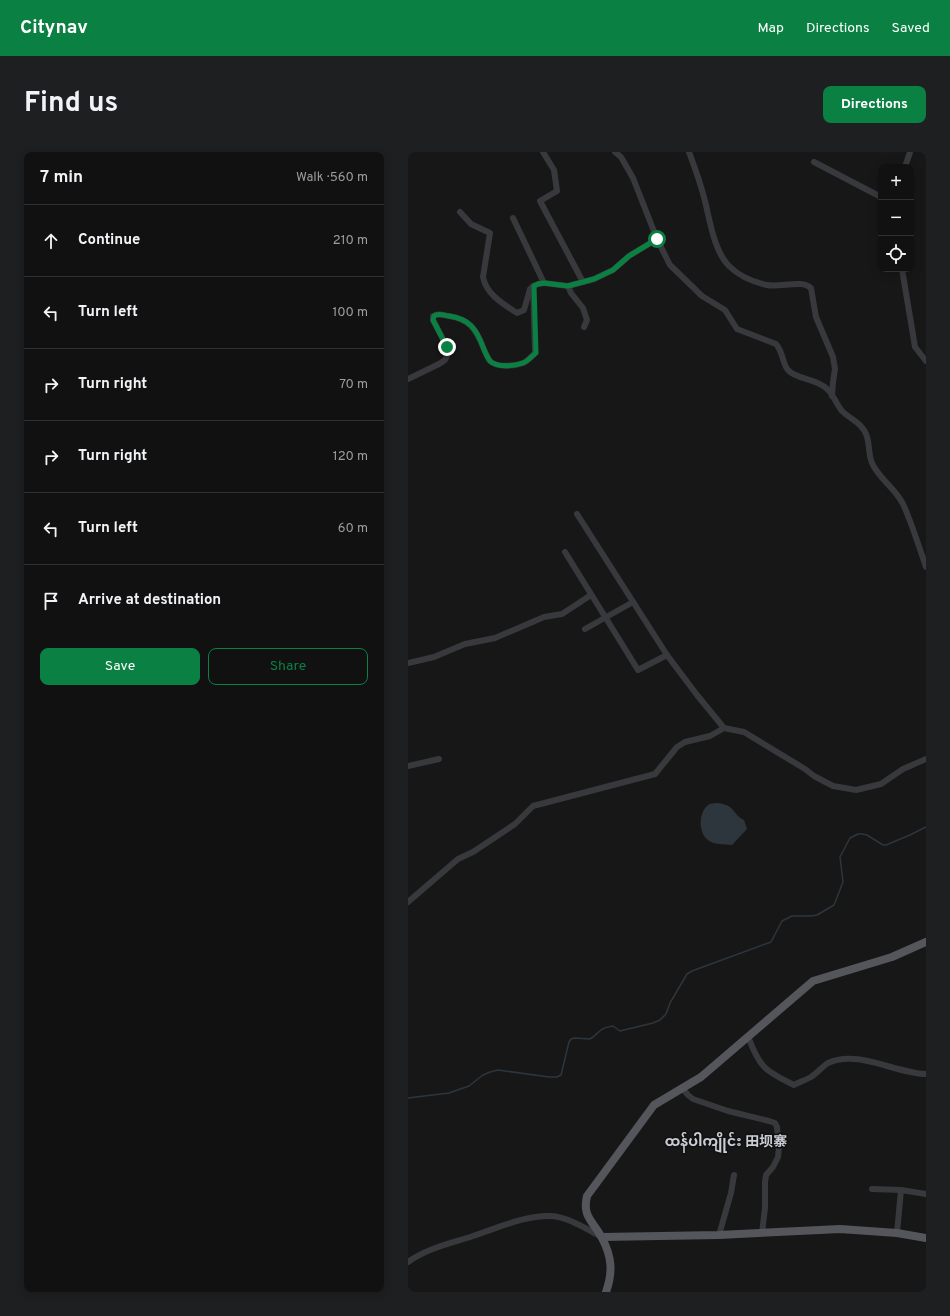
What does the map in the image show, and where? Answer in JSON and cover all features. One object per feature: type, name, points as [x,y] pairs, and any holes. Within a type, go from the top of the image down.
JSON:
[{"type":"main road","points":[[606,1292],[611,1271],[608,1251],[602,1237],[588,1218],[585,1206],[588,1196],[654,1105],[701,1077],[813,981],[892,957],[926,942]]},
{"type":"main road","points":[[602,1237],[762,1234],[840,1229],[897,1233],[926,1238]]},
{"type":"street","points":[[543,152],[554,170],[557,191],[540,201],[583,282]]},
{"type":"street","points":[[615,152],[621,157],[633,178],[657,239],[670,265],[702,296],[725,310],[737,329],[776,344],[781,349],[788,371],[827,388],[835,403],[848,416],[861,424],[867,434],[872,464],[877,472],[901,499],[926,567]]},
{"type":"street","points":[[689,152],[719,250],[728,266],[736,273],[768,285],[777,287],[802,284],[808,285],[811,288],[816,317],[833,357],[836,369],[832,396]]},
{"type":"street","points":[[906,164],[910,152]]},
{"type":"street","points":[[814,162],[878,195]]},
{"type":"street","points":[[460,212],[471,224],[490,234],[483,277],[484,284],[488,290],[506,306],[517,313],[524,310],[530,289],[534,286],[544,283],[568,286],[594,279],[613,270],[629,256],[657,239]]},
{"type":"street","points":[[513,218],[544,283]]},
{"type":"street","points":[[902,272],[915,347],[926,360]]},
{"type":"street","points":[[408,379],[439,364],[445,360],[447,356],[447,347],[433,320],[434,316],[437,314],[460,318],[466,321],[476,333],[487,356],[493,363],[511,365],[525,362],[536,353],[534,286]]},
{"type":"street","points":[[568,286],[571,293],[583,308],[587,320],[584,327]]},
{"type":"street","points":[[577,514],[667,655],[697,696],[724,728],[744,732],[805,768],[814,776],[833,786],[856,790],[881,784],[903,769],[926,759]]},
{"type":"street","points":[[565,552],[638,670],[667,655]]},
{"type":"street","points":[[408,663],[434,657],[465,644],[495,638],[544,617],[562,614],[591,595]]},
{"type":"street","points":[[585,629],[633,602]]},
{"type":"street","points":[[408,902],[458,859],[473,852],[516,824],[533,806],[655,774],[677,747],[685,742],[710,736],[724,728]]},
{"type":"street","points":[[408,766],[439,759]]},
{"type":"street","points":[[748,1036],[755,1055],[762,1064],[774,1075],[794,1085],[810,1078],[828,1064],[842,1060],[874,1062],[917,1074],[926,1074]]},
{"type":"street","points":[[683,1089],[694,1099],[728,1111],[769,1120],[777,1127],[779,1147],[778,1158],[766,1175],[765,1208],[762,1234]]},
{"type":"street","points":[[719,1235],[731,1193],[734,1175]]},
{"type":"street","points":[[872,1189],[901,1190],[926,1194]]},
{"type":"street","points":[[897,1233],[901,1190]]},
{"type":"street","points":[[408,1262],[416,1255],[523,1219],[549,1216],[562,1218],[602,1237]]},
{"type":"shaded area","points":[[719,803],[729,806],[740,818],[744,820],[747,829],[732,845],[710,842],[702,832],[701,816],[703,811],[710,804]]},
{"type":"waterway","points":[[408,1098],[449,1093],[469,1086],[483,1075],[498,1070],[549,1077],[557,1077],[561,1075],[571,1039],[590,1039],[602,1029],[608,1027],[613,1026],[620,1031],[660,1020],[666,1014],[670,1003],[687,974],[771,942],[782,921],[792,916],[817,915],[834,905],[843,882],[840,857],[850,838],[858,834],[862,834],[867,835],[883,845],[886,845],[926,827]]},
{"type":"district","name":"ထန်ပါကျိုင်း 田坝寨","points":[[726,1142]]},
{"type":"route","points":[[447,347],[433,320],[434,316],[437,314],[460,318],[466,321],[476,333],[487,356],[493,363],[511,365],[525,362],[536,353],[534,286],[544,283],[568,286],[594,279],[613,270],[629,256],[657,239]]}]
